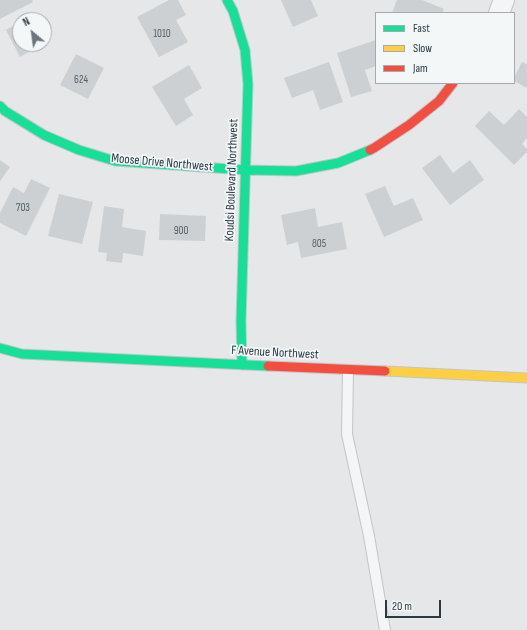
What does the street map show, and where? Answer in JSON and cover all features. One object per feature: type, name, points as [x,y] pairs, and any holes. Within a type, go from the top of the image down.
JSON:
[{"type":"street","name":"Koudsi Boulevard Northwest","points":[[227,0],[245,50],[248,84],[241,321],[242,365]]},
{"type":"street","points":[[499,12],[504,0]]},
{"type":"street","name":"Moose Drive Northwest","points":[[0,106],[5,111],[44,135],[79,150],[115,161],[245,170],[296,170],[338,163],[374,148],[409,125],[439,101],[452,84]]},
{"type":"street","name":"F Avenue Northwest","points":[[0,348],[22,354],[527,378]]},
{"type":"street","name":"F Avenue Northwest","points":[[0,358],[22,354]]},
{"type":"lane","points":[[348,370],[347,434],[369,536],[385,630]]},
{"type":"building","points":[[0,0],[32,0],[33,2],[0,19]]},
{"type":"building","points":[[169,0],[178,0],[186,15],[176,20],[188,42],[159,57],[137,17]]},
{"type":"building","points":[[281,0],[311,0],[318,16],[293,27]]},
{"type":"building","points":[[397,0],[422,0],[444,9],[442,12],[392,12]]},
{"type":"building","points":[[12,27],[12,42],[6,30]]},
{"type":"building","points":[[375,40],[375,66],[365,70],[372,91],[351,97],[337,53]]},
{"type":"building","points":[[17,52],[29,52],[20,57]]},
{"type":"building","points":[[76,54],[104,68],[88,99],[60,85]]},
{"type":"building","points":[[329,62],[343,102],[320,110],[313,90],[292,98],[284,78]]},
{"type":"building","points":[[522,62],[527,64],[527,88],[515,82],[515,76]]},
{"type":"building","points":[[189,65],[202,88],[184,99],[193,115],[176,126],[152,87]]},
{"type":"building","points":[[519,109],[527,117],[527,138],[522,144],[527,149],[527,152],[514,165],[475,126],[489,111],[504,125]]},
{"type":"building","points":[[440,155],[453,173],[470,160],[484,180],[450,205],[422,168]]},
{"type":"building","points":[[0,160],[10,167],[0,181]]},
{"type":"building","points":[[31,179],[50,188],[26,236],[0,223],[0,213],[13,187],[24,193]]},
{"type":"building","points":[[385,186],[394,206],[413,198],[423,220],[384,237],[365,194]]},
{"type":"building","points":[[59,194],[93,202],[82,244],[48,236]]},
{"type":"building","points":[[104,206],[124,209],[122,227],[146,231],[143,256],[123,253],[122,263],[106,261],[107,253],[98,252]]},
{"type":"building","points":[[315,208],[318,227],[342,222],[347,249],[301,258],[298,242],[287,245],[281,215]]},
{"type":"building","points":[[160,214],[206,216],[205,241],[159,240]]},
{"type":"traffic: fast","points":[[227,0],[233,11],[245,50],[248,84],[241,321],[242,365]]},
{"type":"traffic: fast","points":[[0,106],[5,111],[44,135],[79,150],[115,161],[245,170],[296,171],[338,163],[370,150]]},
{"type":"traffic: fast","points":[[0,348],[22,354],[268,366]]},
{"type":"traffic: slow","points":[[385,371],[527,378]]},
{"type":"traffic: jam","points":[[370,150],[409,125],[439,101],[452,84]]},
{"type":"traffic: jam","points":[[268,366],[385,371]]}]
